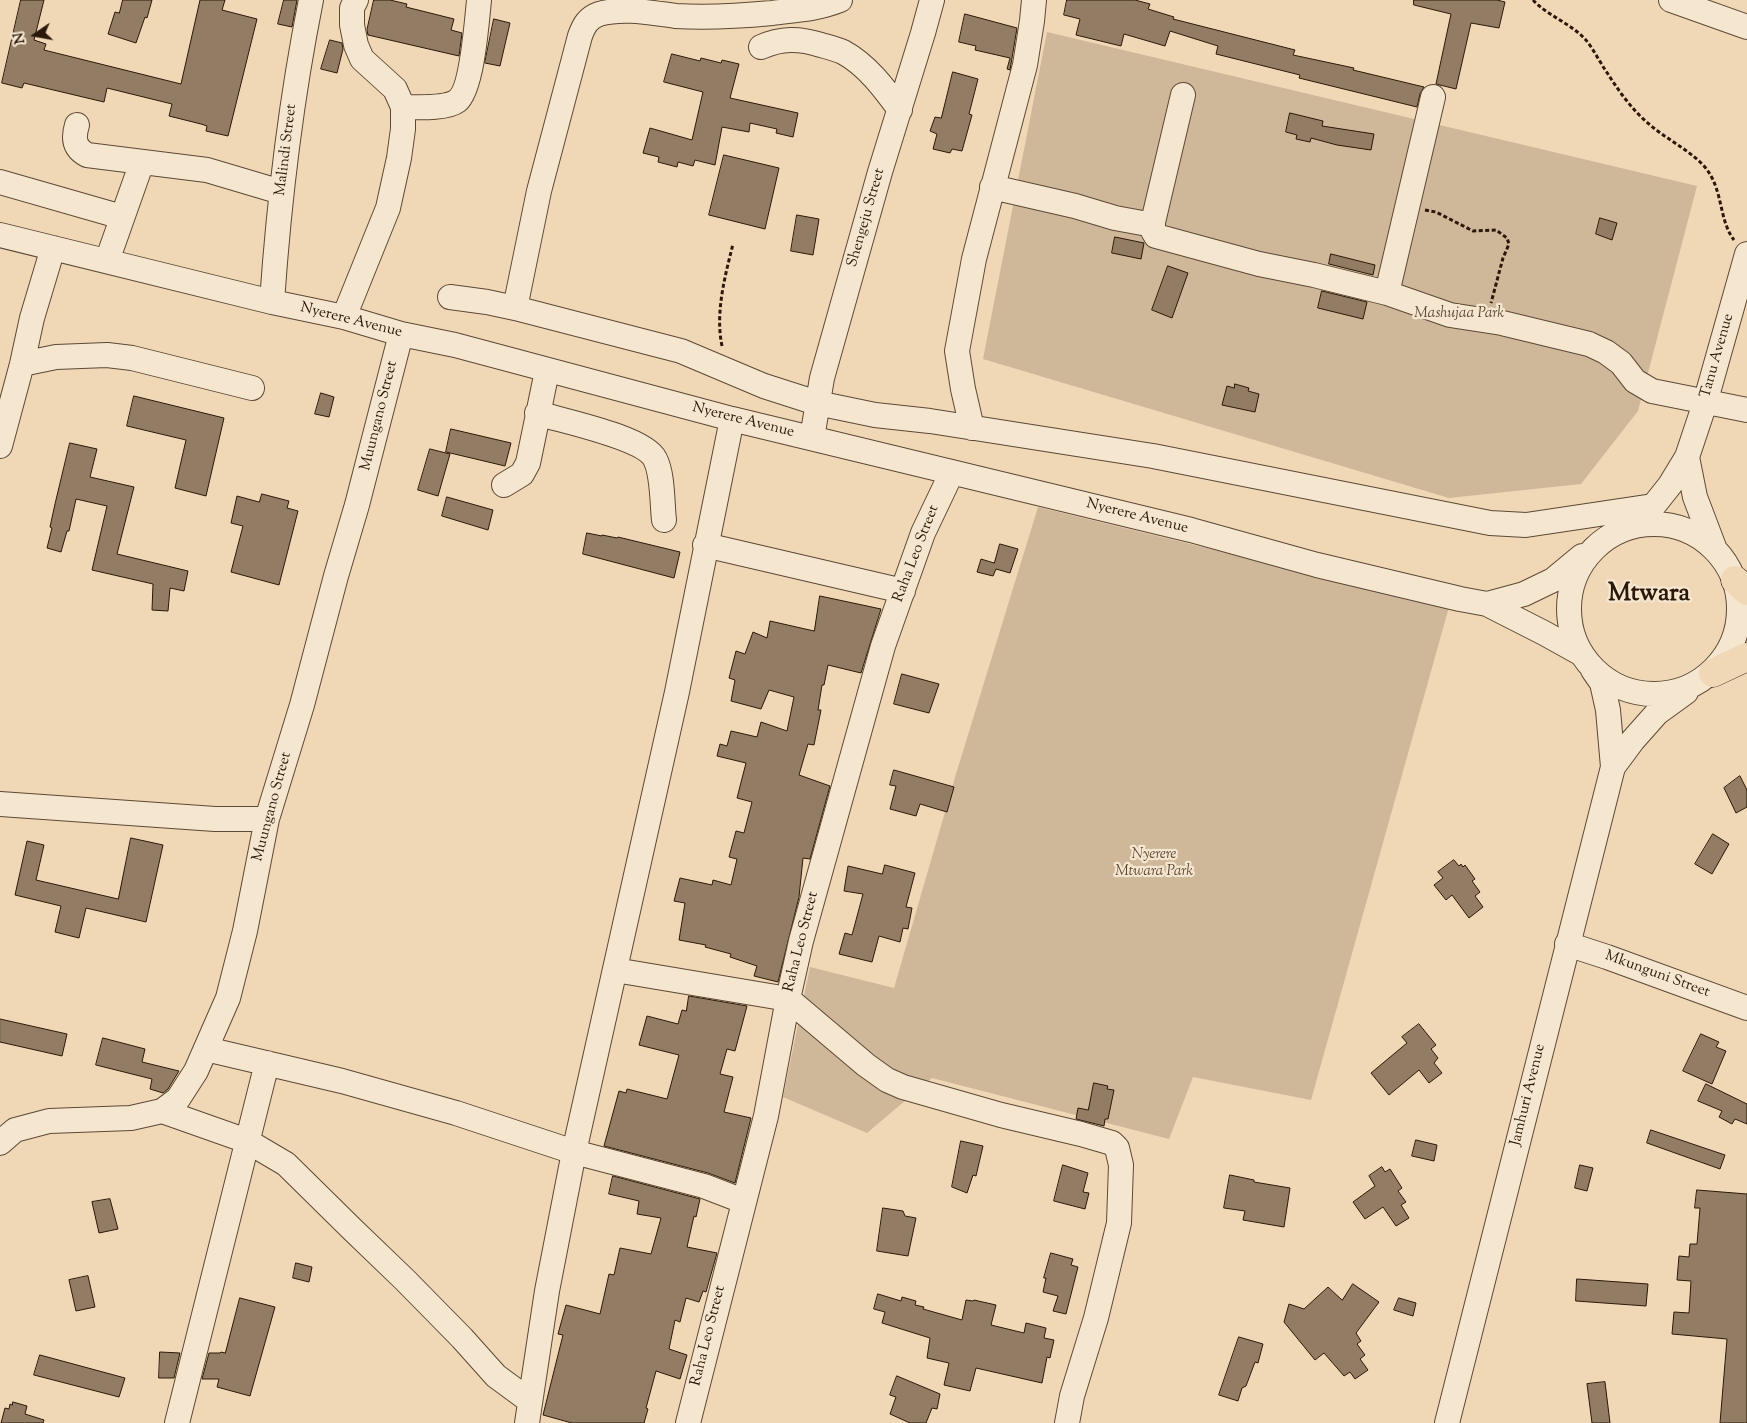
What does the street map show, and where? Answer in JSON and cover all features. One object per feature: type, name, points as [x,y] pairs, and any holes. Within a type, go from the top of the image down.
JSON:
[{"type":"highway","points":[[1704,679],[1747,657]]},
{"type":"street","name":"Malindi Street","points":[[272,302],[281,192],[291,116],[311,0]]},
{"type":"street","points":[[344,317],[388,208],[399,158],[403,107],[395,89],[362,59],[356,45],[352,25],[352,8],[356,0]]},
{"type":"street","points":[[403,107],[444,105],[456,102],[461,96],[471,64],[479,0]]},
{"type":"street","points":[[515,308],[538,191],[580,36],[586,22],[597,15],[609,12],[646,12],[675,16],[723,17],[806,9],[840,0]]},
{"type":"street","name":"Shengeju Street","points":[[812,438],[822,378],[840,312],[932,0]]},
{"type":"street","points":[[972,428],[957,351],[970,277],[1025,65],[1034,0]]},
{"type":"street","points":[[1670,0],[1747,27]]},
{"type":"street","points":[[760,47],[781,40],[806,40],[842,52],[864,67],[880,83],[900,110]]},
{"type":"street","points":[[1184,95],[1153,225],[1153,231],[1156,236],[1387,294],[1450,315],[1489,321],[1589,344],[1621,363],[1635,382],[1652,391],[1747,410]]},
{"type":"street","points":[[1387,294],[1433,96]]},
{"type":"street","points":[[77,124],[74,134],[75,143],[79,151],[87,156],[207,170],[281,192]]},
{"type":"street","points":[[107,261],[142,162]]},
{"type":"street","points":[[0,182],[122,217]]},
{"type":"street","points":[[992,187],[1075,206],[1124,220],[1153,225]]},
{"type":"street","name":"Nyerere Avenue","points":[[0,235],[272,302],[344,317],[401,334],[455,345],[732,419],[1226,539],[1334,569],[1487,604]]},
{"type":"street","points":[[0,446],[32,318],[53,248]]},
{"type":"street","name":"Tanu Avenue","points":[[1638,524],[1670,485],[1687,457],[1705,403],[1743,262]]},
{"type":"street","points":[[450,298],[487,302],[515,308],[681,351],[764,386],[818,403],[875,415],[930,420],[1153,456],[1490,523],[1526,524],[1653,506]]},
{"type":"street","name":"Muungano Street","points":[[2,1138],[15,1130],[49,1121],[131,1118],[162,1111],[178,1099],[196,1072],[228,998],[245,931],[267,819],[302,705],[357,505],[401,334]]},
{"type":"street","points":[[22,364],[56,357],[107,355],[141,360],[252,388]]},
{"type":"street","points":[[504,485],[522,474],[528,462],[547,371]]},
{"type":"street","points":[[537,413],[605,432],[647,450],[655,458],[660,476],[664,520]]},
{"type":"street","points":[[529,1412],[548,1291],[574,1152],[677,692],[705,545],[732,419]]},
{"type":"street","points":[[1613,767],[1633,740],[1657,713],[1704,679],[1732,646],[1738,622],[1741,585],[1714,547],[1695,498],[1687,457]]},
{"type":"street","name":"Raha Leo Street","points":[[688,1423],[766,1116],[801,941],[880,655],[923,533],[952,472]]},
{"type":"street","points":[[1487,604],[1524,594],[1553,580],[1614,532],[1638,524],[1666,523],[1692,531],[1714,547]]},
{"type":"street","points":[[705,545],[903,591]]},
{"type":"street","points":[[1593,548],[1577,571],[1569,598],[1570,627],[1587,662],[1602,683],[1608,710],[1613,767]]},
{"type":"street","points":[[1487,604],[1544,633],[1587,662],[1615,686],[1642,695],[1669,694],[1704,679]]},
{"type":"street","name":"Jamhuri Avenue","points":[[1447,1423],[1613,767]]},
{"type":"street","points":[[0,804],[215,819],[267,819]]},
{"type":"street","name":"Mkunguni Street","points":[[1567,944],[1747,1008]]},
{"type":"street","points":[[615,970],[788,999],[866,1065],[887,1080],[903,1088],[1001,1115],[1081,1134],[1112,1143],[1117,1148],[1121,1165],[1118,1223],[1096,1318],[1072,1396],[1067,1423]]},
{"type":"street","points":[[206,1049],[342,1081],[456,1113],[574,1152],[704,1186],[743,1201]]},
{"type":"street","points":[[178,1423],[267,1063]]},
{"type":"street","points":[[162,1111],[247,1141],[286,1164],[418,1293],[529,1412]]},
{"type":"path","points":[[1533,0],[1577,31],[1586,41],[1628,103],[1649,124],[1704,166],[1720,196],[1727,229],[1743,262]]},
{"type":"path","points":[[1407,210],[1436,212],[1472,231],[1496,230],[1507,238],[1509,244],[1503,258],[1490,307],[1489,321]]},
{"type":"path","points":[[733,244],[720,314],[724,357],[733,372]]},
{"type":"green space","name":"Mashujaa Park","points":[[1047,32],[1697,186],[1638,411],[1581,484],[1449,498],[983,359]]},
{"type":"green space","name":"Nyerere Mtwara Park","points":[[1038,507],[1449,607],[1311,1100],[1193,1077],[1169,1139],[932,1078],[867,1133],[783,1097],[810,967],[894,988],[956,774]]},
{"type":"building","points":[[21,0],[44,0],[34,40],[46,44],[44,50],[181,84],[200,0],[225,0],[222,10],[257,19],[228,136],[206,131],[207,126],[169,116],[172,104],[107,88],[104,102],[24,83],[22,88],[2,83]]},
{"type":"building","points":[[123,0],[152,0],[147,18],[145,17],[136,43],[108,34],[115,12],[119,13]]},
{"type":"building","points":[[284,0],[297,0],[292,27],[278,24]]},
{"type":"building","points":[[374,0],[390,0],[407,4],[406,7],[454,19],[451,30],[462,33],[459,56],[368,35],[367,30]]},
{"type":"building","points":[[1067,0],[1135,0],[1150,4],[1148,9],[1174,17],[1173,19],[1295,50],[1293,55],[1354,68],[1353,70],[1424,87],[1417,107],[1299,78],[1300,75],[1216,54],[1218,46],[1170,31],[1165,46],[1124,34],[1121,46],[1076,35],[1080,19],[1064,15]]},
{"type":"building","points":[[1414,0],[1497,0],[1505,2],[1499,28],[1471,23],[1456,89],[1436,84],[1451,14],[1414,5]]},
{"type":"building","points":[[965,14],[1017,28],[1010,70],[1007,69],[1010,58],[975,50],[976,46],[959,42]]},
{"type":"building","points":[[494,19],[510,23],[500,66],[485,63]]},
{"type":"building","points":[[330,40],[342,43],[343,49],[337,73],[321,69]]},
{"type":"building","points":[[672,54],[700,61],[701,58],[721,63],[722,60],[739,64],[730,98],[798,113],[793,137],[776,133],[777,129],[750,123],[749,132],[722,127],[715,165],[695,160],[693,166],[678,162],[677,167],[658,162],[659,157],[643,153],[650,128],[692,140],[703,92],[664,82]]},
{"type":"building","points":[[953,72],[978,79],[969,114],[972,115],[962,151],[952,149],[950,153],[933,149],[937,134],[930,131],[935,117],[941,118]]},
{"type":"building","points":[[1290,113],[1323,121],[1322,126],[1374,134],[1371,150],[1337,145],[1311,138],[1310,142],[1296,139],[1297,135],[1286,132]]},
{"type":"building","points":[[724,155],[779,168],[765,229],[709,215]]},
{"type":"building","points":[[797,215],[819,219],[813,255],[791,251]]},
{"type":"building","points":[[1600,218],[1617,223],[1612,240],[1596,234]]},
{"type":"building","points":[[1115,237],[1144,243],[1141,259],[1112,253]]},
{"type":"building","points":[[1331,254],[1375,265],[1373,275],[1329,264]]},
{"type":"building","points":[[1168,266],[1188,273],[1172,318],[1152,310]]},
{"type":"building","points":[[1322,291],[1367,302],[1363,319],[1318,308]]},
{"type":"building","points":[[1235,384],[1249,388],[1248,391],[1259,394],[1255,412],[1222,405],[1227,386],[1234,388]]},
{"type":"building","points":[[321,393],[334,397],[329,417],[315,414]]},
{"type":"building","points":[[134,396],[224,418],[206,496],[175,488],[186,440],[127,426]]},
{"type":"building","points":[[451,429],[511,443],[505,466],[446,452]]},
{"type":"building","points":[[70,443],[97,449],[90,477],[134,487],[117,554],[188,571],[184,591],[170,588],[168,611],[152,610],[153,584],[92,570],[107,506],[76,499],[69,531],[67,531],[61,552],[47,548],[55,504]]},
{"type":"building","points":[[430,449],[450,454],[438,496],[418,490]]},
{"type":"building","points":[[262,494],[289,501],[287,508],[298,511],[279,585],[231,572],[243,526],[231,523],[237,496],[259,502]]},
{"type":"building","points":[[447,497],[493,510],[488,530],[442,516]]},
{"type":"building","points":[[587,533],[618,537],[680,552],[674,578],[583,554]]},
{"type":"building","points":[[1000,544],[1018,549],[1010,573],[996,569],[993,576],[977,572],[981,559],[994,563]]},
{"type":"building","points":[[820,596],[881,609],[861,673],[828,665],[824,685],[822,685],[818,710],[821,710],[814,745],[808,744],[799,775],[830,786],[810,859],[803,858],[799,897],[778,982],[754,976],[757,966],[730,957],[731,954],[705,947],[706,945],[679,940],[685,903],[674,901],[680,878],[712,885],[713,880],[731,885],[737,859],[729,857],[736,831],[744,833],[752,802],[737,798],[746,763],[717,756],[720,744],[727,746],[731,731],[757,737],[761,722],[787,731],[794,697],[769,690],[761,709],[731,701],[735,680],[729,678],[736,651],[745,654],[753,632],[767,638],[770,621],[814,631]]},
{"type":"building","points":[[902,674],[939,684],[929,713],[894,704]]},
{"type":"building","points":[[894,770],[954,787],[947,812],[920,804],[916,816],[890,809],[896,786],[890,785]]},
{"type":"building","points":[[1740,776],[1747,790],[1747,807],[1736,813],[1724,788]]},
{"type":"building","points":[[1713,834],[1729,844],[1712,874],[1695,864]]},
{"type":"building","points":[[131,838],[163,845],[146,922],[86,908],[79,938],[55,932],[61,906],[15,895],[27,841],[44,845],[36,880],[118,899]]},
{"type":"building","points":[[1454,860],[1459,866],[1461,864],[1463,867],[1465,865],[1475,879],[1472,881],[1480,892],[1475,896],[1483,907],[1469,918],[1452,895],[1446,900],[1434,885],[1443,878],[1438,872]]},
{"type":"building","points":[[885,865],[915,873],[906,907],[912,908],[908,929],[903,928],[900,942],[879,936],[872,962],[839,954],[845,933],[852,935],[863,894],[844,891],[848,866],[882,874]]},
{"type":"building","points":[[689,996],[747,1006],[735,1051],[727,1049],[720,1074],[733,1077],[724,1112],[751,1118],[735,1183],[708,1173],[604,1146],[619,1091],[626,1093],[627,1089],[667,1099],[679,1055],[639,1045],[647,1016],[678,1024],[682,1010],[686,1011]]},
{"type":"building","points":[[0,1019],[67,1034],[62,1056],[0,1042]]},
{"type":"building","points":[[1419,1024],[1436,1045],[1431,1049],[1438,1058],[1434,1063],[1442,1073],[1429,1083],[1419,1070],[1389,1095],[1371,1073],[1407,1043],[1402,1037]]},
{"type":"building","points":[[1701,1034],[1719,1042],[1716,1047],[1726,1051],[1712,1084],[1683,1071]]},
{"type":"building","points":[[103,1038],[145,1049],[142,1062],[179,1071],[168,1089],[163,1093],[150,1089],[152,1079],[96,1065]]},
{"type":"building","points":[[1094,1083],[1108,1086],[1107,1089],[1114,1090],[1108,1119],[1105,1119],[1104,1126],[1076,1119],[1078,1108],[1088,1110]]},
{"type":"building","points":[[1706,1084],[1747,1104],[1747,1124],[1735,1119],[1732,1124],[1719,1117],[1722,1111],[1698,1101]]},
{"type":"building","points":[[1651,1130],[1725,1155],[1720,1169],[1647,1143]]},
{"type":"building","points":[[1416,1140],[1437,1145],[1434,1161],[1412,1156]]},
{"type":"building","points":[[961,1141],[983,1146],[976,1176],[973,1175],[967,1193],[952,1187]]},
{"type":"building","points":[[1063,1165],[1088,1173],[1083,1192],[1089,1193],[1085,1209],[1054,1201]]},
{"type":"building","points":[[1580,1165],[1593,1168],[1587,1191],[1575,1188]]},
{"type":"building","points":[[1382,1167],[1385,1172],[1390,1169],[1402,1188],[1398,1191],[1406,1202],[1401,1205],[1409,1218],[1396,1226],[1383,1207],[1365,1219],[1353,1202],[1375,1186],[1369,1176]]},
{"type":"building","points":[[1230,1175],[1254,1180],[1254,1182],[1290,1188],[1284,1227],[1243,1220],[1245,1211],[1224,1208]]},
{"type":"building","points":[[613,1176],[700,1199],[687,1247],[717,1253],[706,1292],[703,1291],[699,1302],[686,1298],[680,1322],[675,1320],[669,1349],[687,1355],[680,1379],[656,1371],[644,1423],[572,1423],[543,1415],[563,1335],[558,1334],[566,1305],[600,1314],[609,1274],[614,1275],[620,1248],[651,1254],[661,1218],[637,1214],[639,1201],[609,1194]]},
{"type":"building","points":[[1697,1190],[1747,1194],[1747,1423],[1720,1423],[1727,1339],[1672,1334],[1674,1312],[1689,1313],[1691,1281],[1677,1280],[1679,1256],[1689,1257],[1690,1244],[1697,1244],[1700,1208],[1695,1208]]},
{"type":"building","points":[[110,1199],[118,1229],[99,1233],[92,1202]]},
{"type":"building","points":[[883,1208],[903,1211],[905,1216],[916,1218],[908,1256],[877,1251]]},
{"type":"building","points":[[1051,1253],[1073,1259],[1071,1265],[1078,1267],[1066,1314],[1053,1311],[1058,1296],[1043,1292],[1046,1278],[1044,1278]]},
{"type":"building","points":[[296,1263],[312,1267],[309,1282],[293,1278]]},
{"type":"building","points":[[88,1276],[95,1307],[76,1311],[69,1280]]},
{"type":"building","points":[[1577,1279],[1648,1284],[1646,1306],[1576,1301]]},
{"type":"building","points":[[1353,1284],[1379,1302],[1356,1333],[1361,1341],[1357,1344],[1365,1355],[1360,1359],[1368,1370],[1355,1379],[1350,1372],[1344,1376],[1324,1353],[1315,1360],[1284,1322],[1289,1304],[1304,1309],[1328,1287],[1342,1300]]},
{"type":"building","points":[[878,1294],[901,1301],[902,1297],[916,1301],[915,1305],[924,1307],[923,1309],[962,1320],[966,1300],[974,1300],[996,1305],[991,1325],[1024,1333],[1026,1323],[1046,1328],[1044,1338],[1054,1340],[1050,1358],[1047,1357],[1042,1383],[976,1368],[970,1391],[944,1385],[949,1363],[927,1358],[930,1338],[882,1323],[885,1312],[874,1309]]},
{"type":"building","points":[[240,1298],[275,1307],[250,1396],[217,1387],[219,1379],[202,1379],[209,1353],[225,1353]]},
{"type":"building","points":[[1399,1298],[1416,1303],[1413,1316],[1394,1310]]},
{"type":"building","points":[[1239,1337],[1263,1344],[1258,1363],[1255,1362],[1246,1386],[1242,1388],[1238,1401],[1219,1395]]},
{"type":"building","points":[[160,1352],[180,1353],[174,1378],[159,1378]]},
{"type":"building","points":[[40,1355],[125,1378],[119,1397],[34,1375]]},
{"type":"building","points":[[897,1376],[940,1394],[937,1409],[932,1408],[926,1423],[910,1423],[890,1414],[896,1397],[890,1395]]},
{"type":"building","points":[[1605,1382],[1610,1423],[1592,1423],[1587,1384]]},
{"type":"building","points":[[13,1402],[27,1406],[25,1414],[44,1420],[43,1423],[1,1423],[5,1408],[9,1409],[10,1404],[12,1405]]},
{"type":"district","name":"Mtwara","points":[[1649,596]]}]
